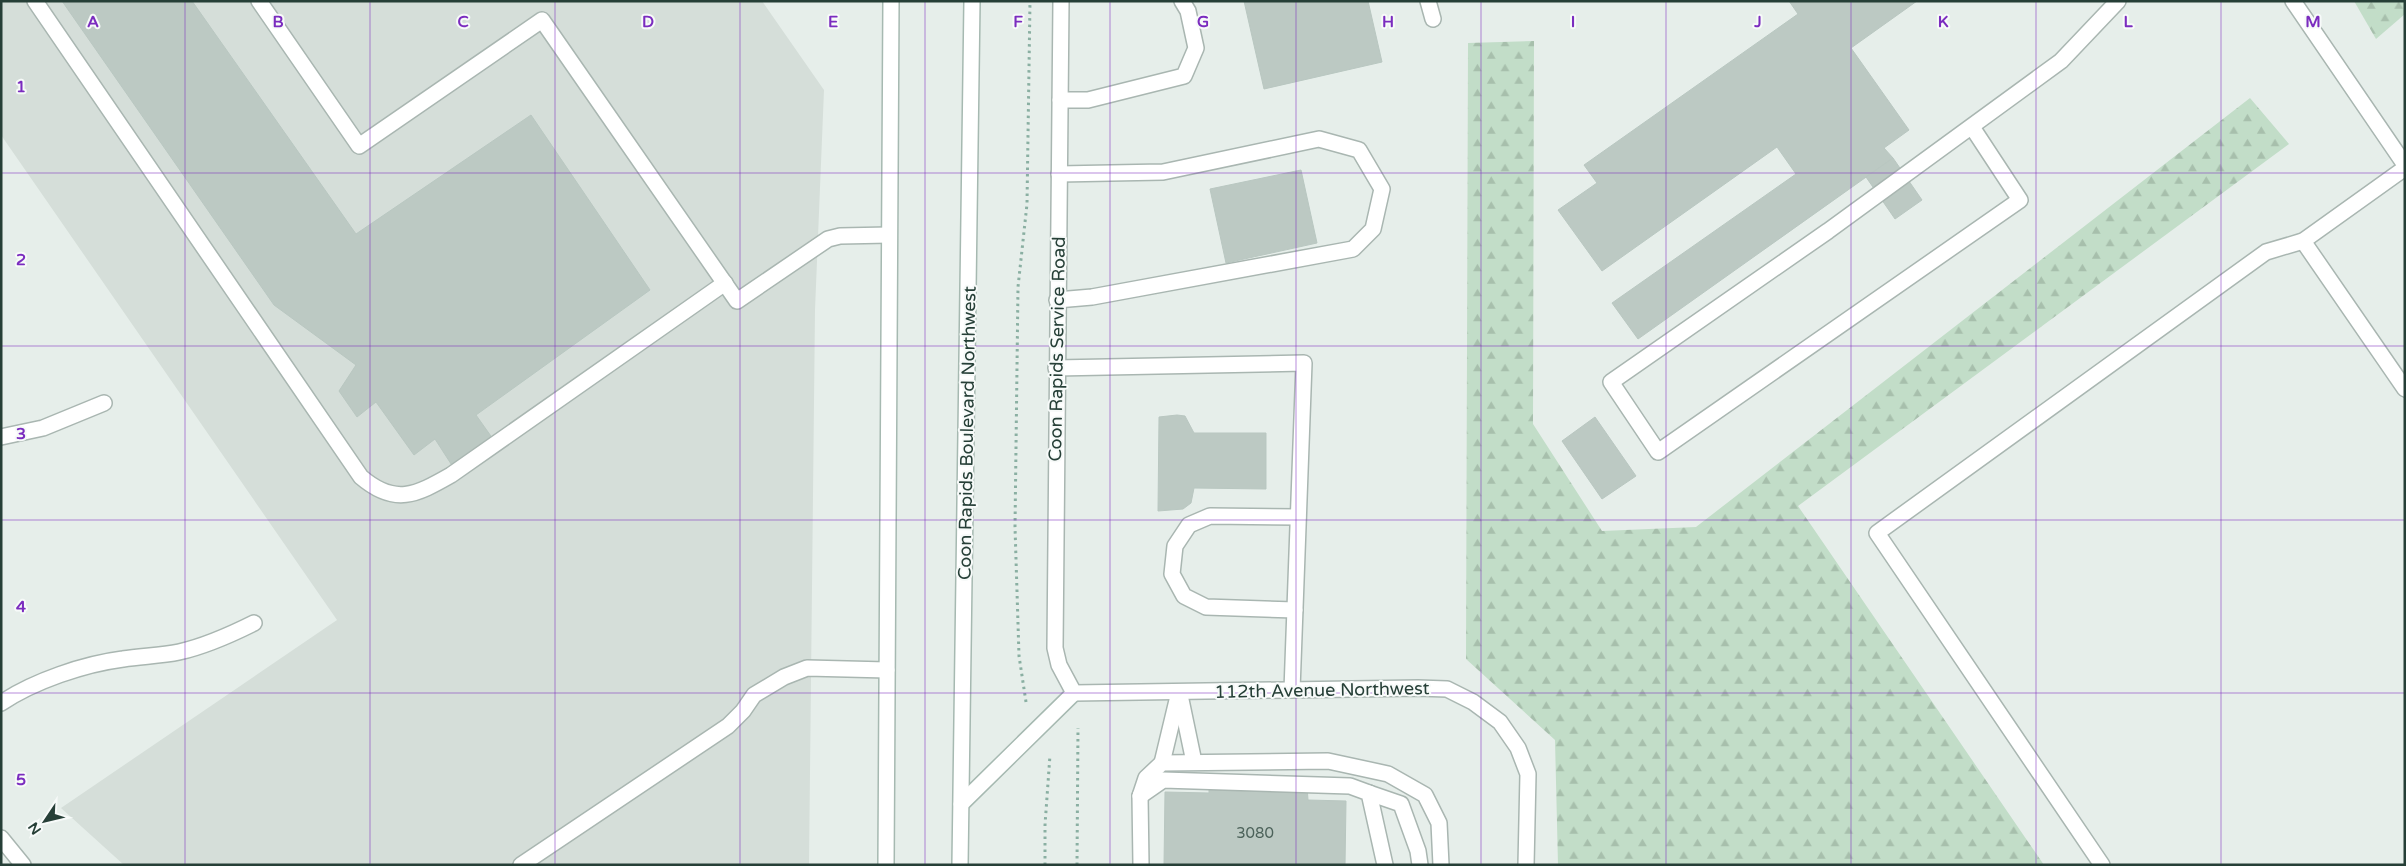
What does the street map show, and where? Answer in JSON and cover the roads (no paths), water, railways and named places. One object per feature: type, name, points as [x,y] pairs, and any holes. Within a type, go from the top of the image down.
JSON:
[{"type":"main road","points":[[35,1],[361,477],[374,488],[405,496],[432,486],[451,475],[725,283]]},
{"type":"main road","points":[[259,1],[359,146],[542,20],[737,301],[828,239],[840,236],[889,235]]},
{"type":"main road","points":[[886,865],[891,1]]},
{"type":"main road","name":"Coon Rapids Boulevard Northwest","points":[[960,865],[972,1]]},
{"type":"main road","name":"Coon Rapids Service Road","points":[[1061,1],[1056,368],[1055,648],[1059,665],[1074,693]]},
{"type":"main road","points":[[1060,100],[1088,100],[1184,76],[1196,48],[1188,11],[1182,1]]},
{"type":"main road","points":[[1428,1],[1433,19]]},
{"type":"main road","points":[[1972,127],[2020,200],[1658,452],[1612,382],[1828,231],[2061,61],[2118,1]]},
{"type":"main road","points":[[2102,865],[1877,533],[2266,252],[2303,241],[2405,166],[2293,1]]},
{"type":"main road","points":[[1058,300],[1092,297],[1353,249],[1373,228],[1382,189],[1359,150],[1319,139],[1163,172],[1059,174]]},
{"type":"main road","points":[[2303,241],[2405,389]]},
{"type":"main road","points":[[1056,368],[1304,363],[1292,690]]},
{"type":"main road","points":[[1,437],[43,428],[104,403]]},
{"type":"main road","points":[[1294,610],[1206,608],[1184,596],[1172,574],[1175,546],[1189,525],[1210,516],[1298,517]]},
{"type":"main road","points":[[1,703],[37,684],[65,675],[121,659],[179,652],[208,644],[254,624]]},
{"type":"main road","points":[[521,865],[728,726],[743,712],[754,695],[765,687],[807,668],[887,670]]},
{"type":"main road","name":"112th Avenue Northwest","points":[[1074,693],[1448,689],[1473,702],[1500,722],[1518,748],[1528,774],[1526,865]]},
{"type":"main road","points":[[1179,692],[1194,762]]},
{"type":"main road","points":[[1142,865],[1140,796],[1146,778],[1162,763],[1179,692]]},
{"type":"main road","points":[[961,804],[1074,693]]},
{"type":"main road","points":[[1162,763],[1328,761],[1388,774],[1425,795],[1439,823],[1440,865]]},
{"type":"main road","points":[[1140,796],[1163,780],[1350,786],[1401,804],[1418,851],[1420,865]]},
{"type":"main road","points":[[1369,793],[1385,865]]},
{"type":"main road","points":[[1,838],[23,865]]}]
